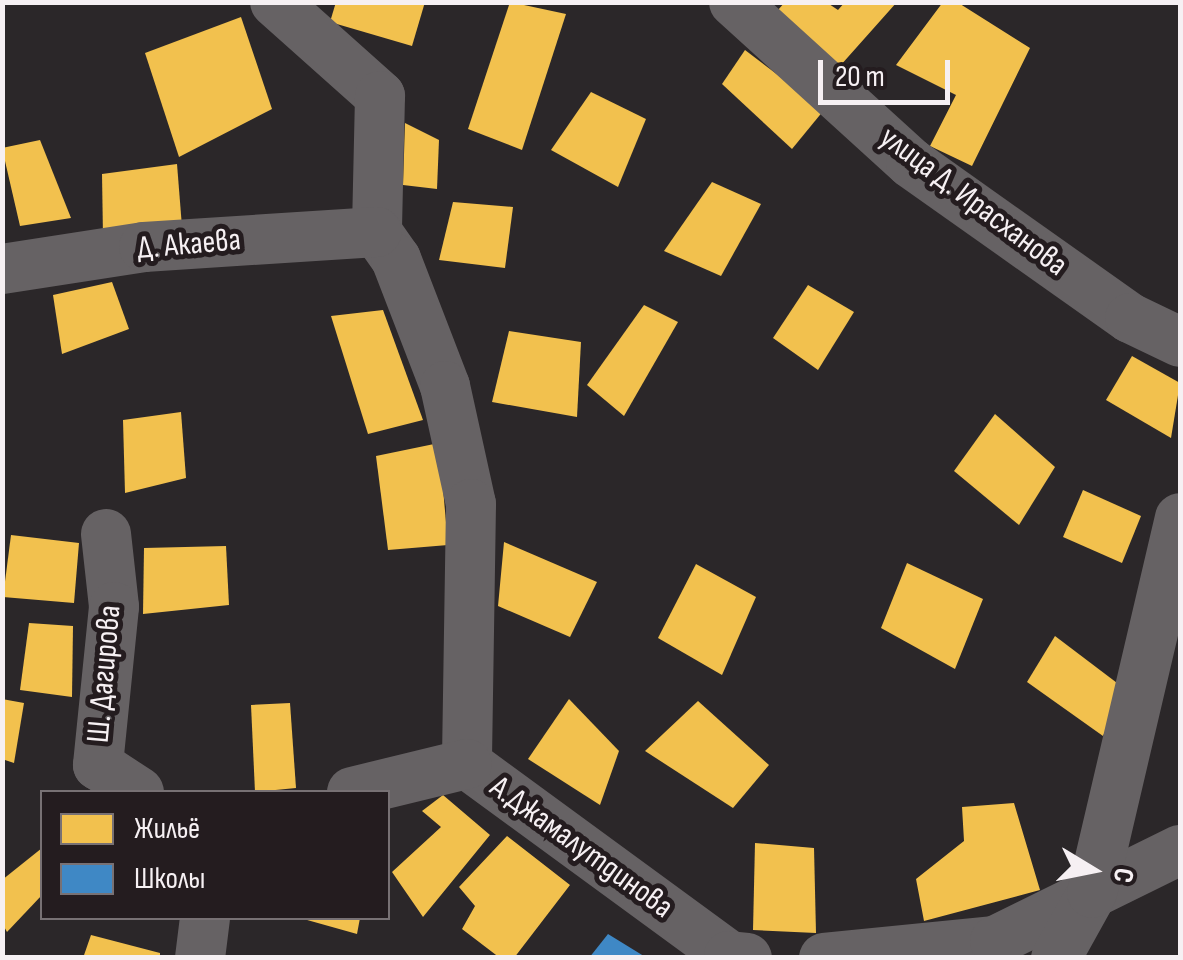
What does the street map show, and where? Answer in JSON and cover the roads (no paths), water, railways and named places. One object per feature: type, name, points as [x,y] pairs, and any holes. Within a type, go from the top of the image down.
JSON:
[{"type":"street","points":[[275,2],[380,96],[377,232],[396,259],[445,386],[471,504],[467,764],[360,790]]},
{"type":"street","name":"улица Д. Ирасханова","points":[[734,2],[911,162],[1130,318],[1180,342]]},
{"type":"street","name":"Д. Акаева","points":[[2,269],[144,247],[377,232]]},
{"type":"street","points":[[1056,958],[1092,894],[1180,518]]},
{"type":"street","name":"Ш. Дагирова","points":[[106,534],[114,607],[98,765],[136,790]]},
{"type":"street","name":"А.Джамалутдинова","points":[[467,764],[728,956],[746,958]]},
{"type":"street","points":[[824,958],[995,940],[1180,850]]},
{"type":"street","points":[[200,958],[204,920]]}]
